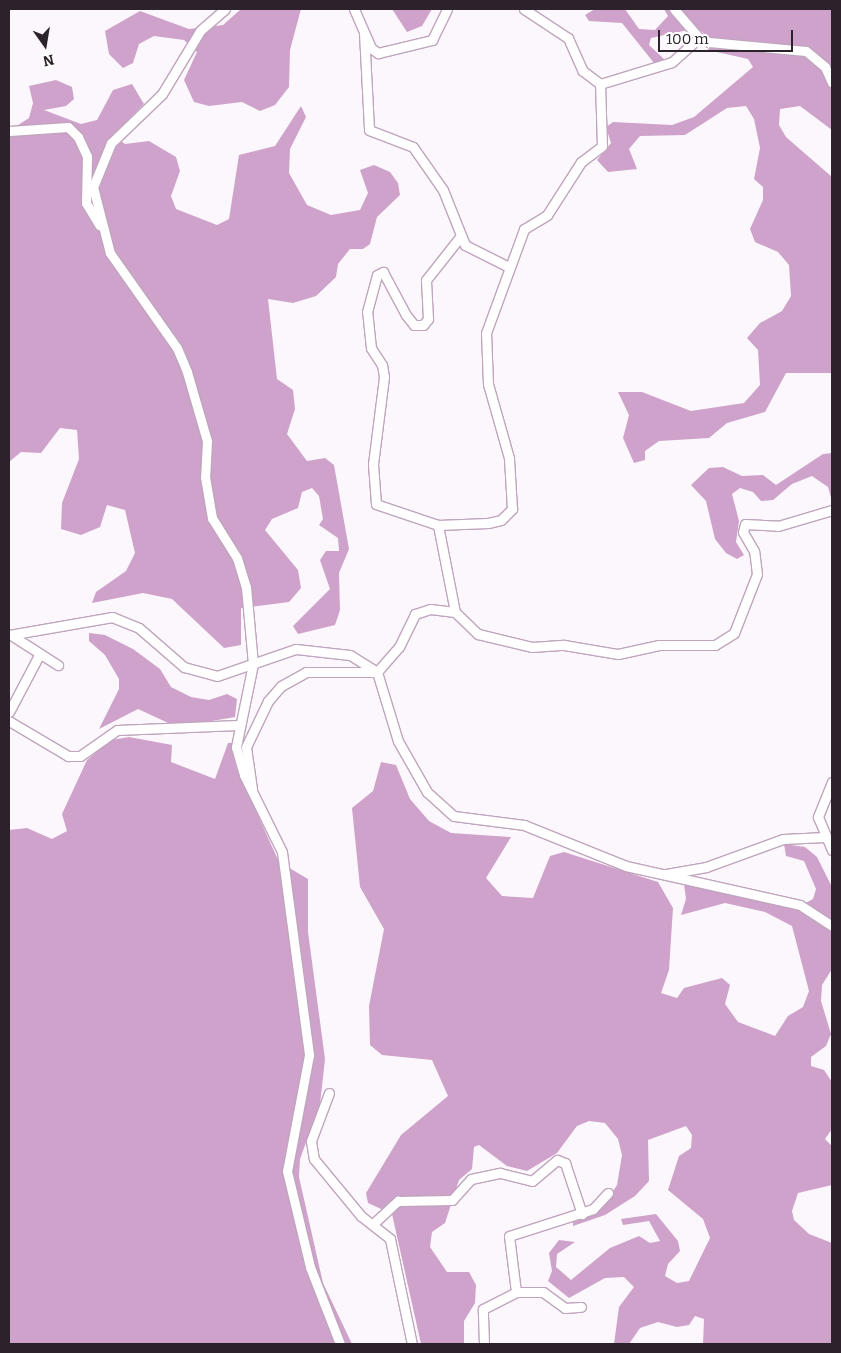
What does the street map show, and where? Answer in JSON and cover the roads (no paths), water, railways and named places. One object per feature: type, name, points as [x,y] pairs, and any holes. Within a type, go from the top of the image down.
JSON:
[{"type":"street","points":[[100,226],[93,187],[103,154],[162,94],[200,31],[225,9]]},
{"type":"street","points":[[354,9],[364,33],[378,53],[420,45],[432,40],[447,9]]},
{"type":"street","points":[[524,9],[568,38],[583,71],[600,84]]},
{"type":"street","points":[[674,9],[699,38],[726,45],[806,51],[825,67],[832,83]]},
{"type":"street","points":[[364,33],[369,130],[413,147],[443,190],[460,237],[474,253],[509,267]]},
{"type":"street","points":[[600,84],[672,62],[699,38]]},
{"type":"street","points":[[460,237],[426,280],[428,319],[423,325],[410,320],[383,272],[377,275],[367,312],[367,336],[384,377],[373,464],[376,504],[438,525],[488,524],[501,520],[512,509],[509,458],[488,384],[486,333],[524,229],[547,215],[582,162],[602,146],[600,84]]},
{"type":"street","points":[[9,131],[68,127],[78,137],[87,156],[86,203],[100,226],[121,270],[177,348],[187,372],[207,442],[205,477],[212,518],[243,576],[253,664],[238,725],[238,761],[282,852],[309,1055],[287,1171],[310,1267],[340,1344]]},
{"type":"street","points":[[438,525],[455,612],[478,634],[532,646],[564,644],[618,654],[660,645],[715,645],[734,633],[757,574],[754,551],[743,532],[745,524],[778,526],[832,510]]},
{"type":"street","points":[[378,672],[399,646],[415,614],[430,609],[455,612]]},
{"type":"street","points":[[10,635],[112,617],[128,621],[184,667],[202,675],[222,675],[296,649],[318,648],[366,662],[378,672],[398,741],[439,807],[470,820],[524,825],[583,852],[666,874],[800,905],[832,926]]},
{"type":"street","points":[[10,635],[39,655],[58,665]]},
{"type":"street","points":[[9,712],[39,655]]},
{"type":"street","points":[[252,792],[246,747],[268,701],[281,686],[306,672],[378,672]]},
{"type":"street","points":[[9,721],[68,756],[80,756],[117,730],[238,725]]},
{"type":"street","points":[[832,782],[818,817],[825,838],[832,850]]},
{"type":"street","points":[[666,874],[706,866],[783,839],[825,838]]},
{"type":"street","points":[[329,1093],[312,1141],[314,1159],[361,1216],[374,1223],[390,1239],[412,1344]]},
{"type":"street","points":[[374,1223],[398,1201],[452,1200],[471,1180],[500,1173],[532,1181],[557,1160],[566,1163],[582,1214]]},
{"type":"street","points":[[516,1292],[509,1236],[594,1209],[608,1193]]},
{"type":"street","points":[[484,1344],[483,1309],[516,1292],[543,1292],[565,1308],[581,1307]]}]
